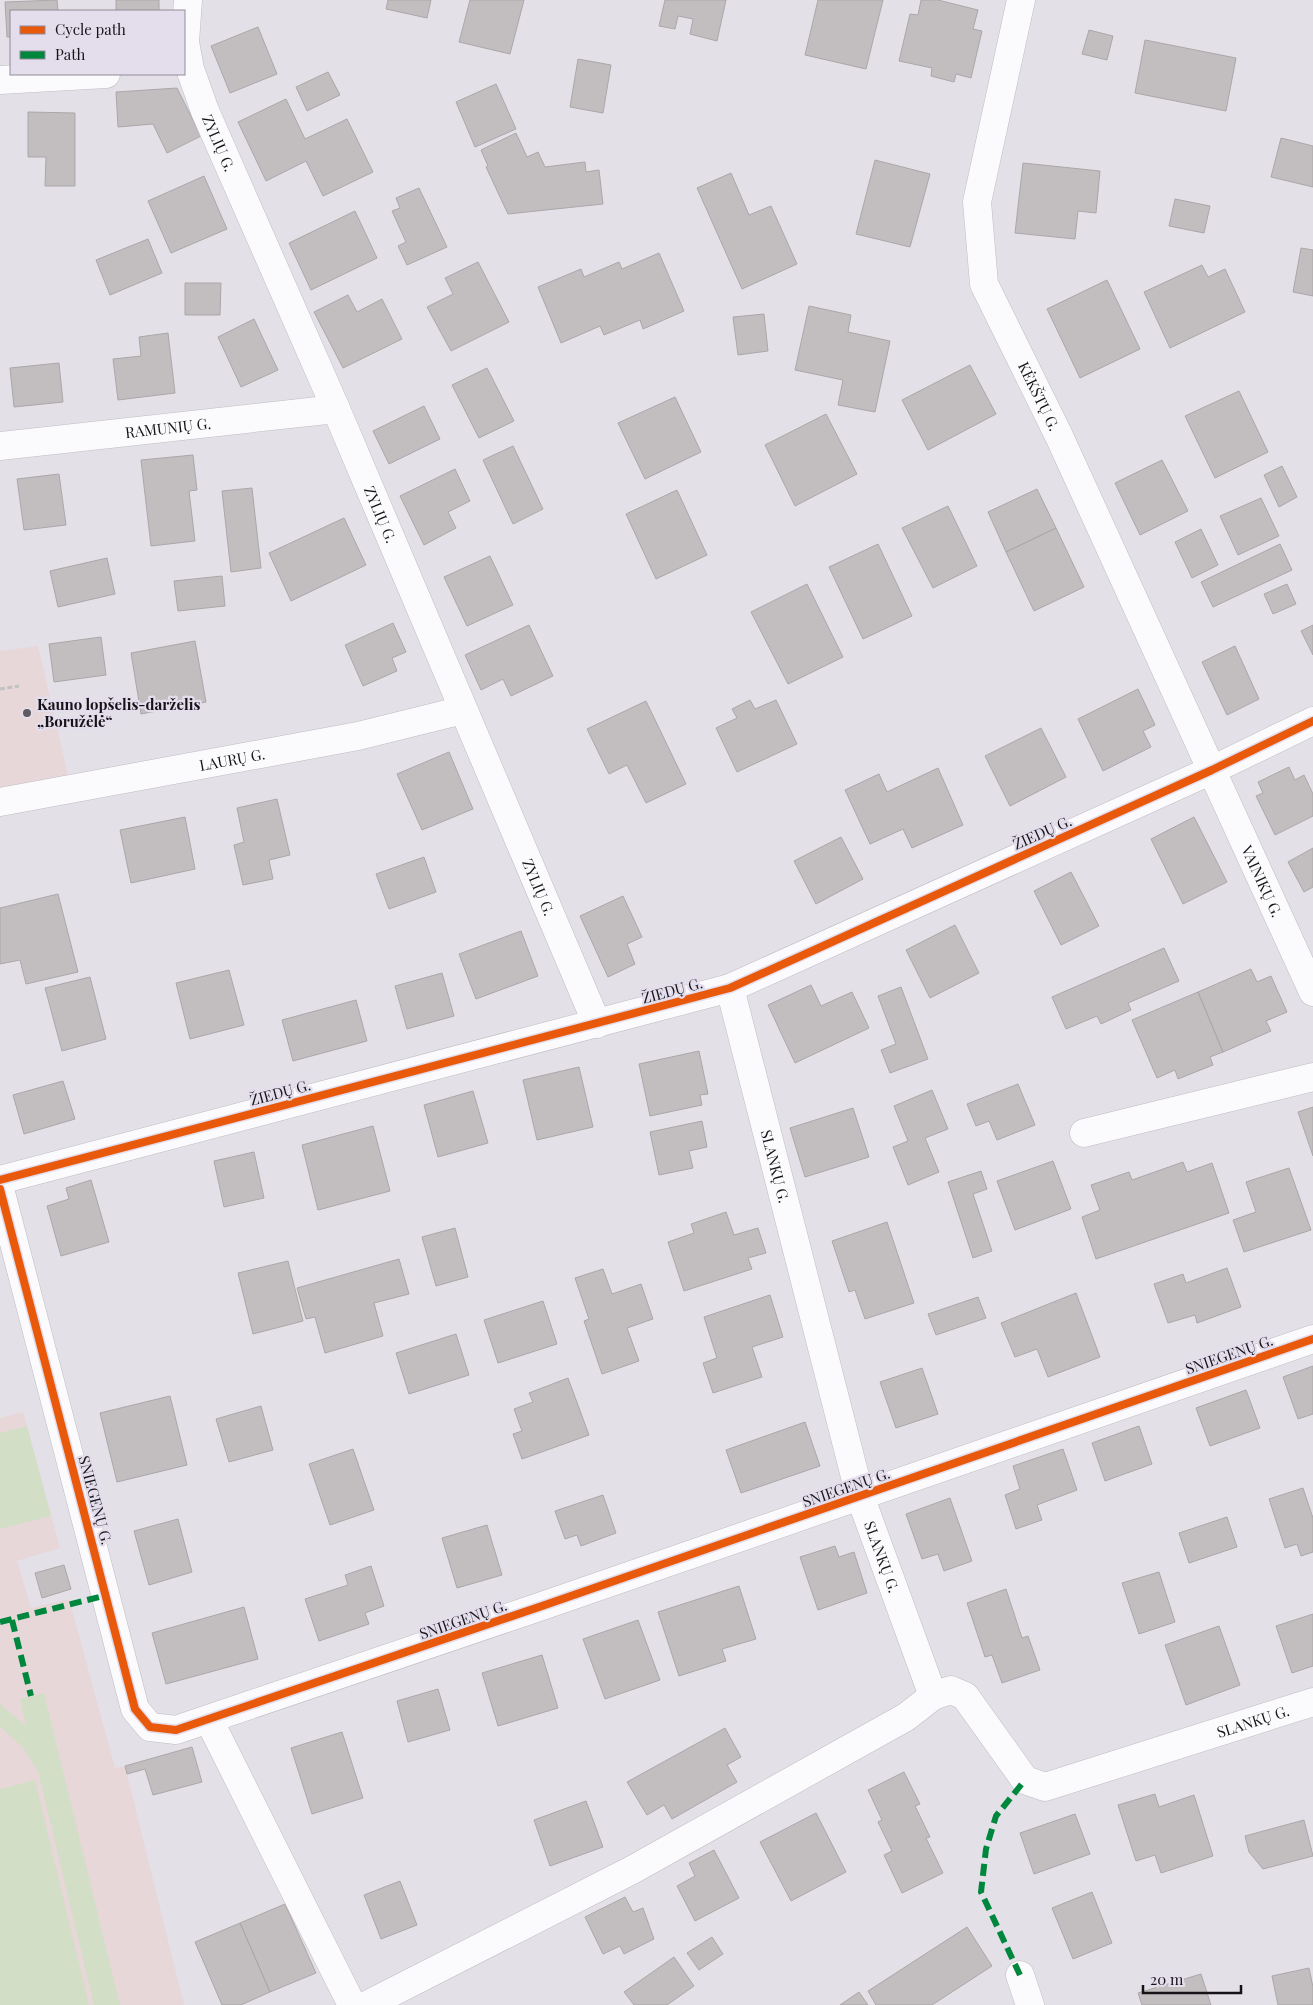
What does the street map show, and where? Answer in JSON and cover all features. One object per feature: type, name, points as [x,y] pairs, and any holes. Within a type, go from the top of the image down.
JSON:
[{"type":"street","name":"ZYLIŲ G.","points":[[188,0],[185,42],[187,69],[336,409],[597,1024]]},
{"type":"street","name":"KĖKŠTŲ G.","points":[[1021,0],[977,202],[984,284],[1059,436],[1212,770]]},
{"type":"street","points":[[0,80],[88,75]]},
{"type":"street","name":"RAMUNIŲ G.","points":[[0,446],[336,409]]},
{"type":"street","name":"LAURŲ G.","points":[[0,802],[358,736],[463,710]]},
{"type":"street","name":"ŽIEDŲ G.","points":[[0,1180],[730,988],[1212,770],[1313,721]]},
{"type":"street","name":"VAINIKŲ G.","points":[[1212,770],[1313,992]]},
{"type":"street","name":"SLANKŲ G.","points":[[730,988],[860,1496],[933,1696],[951,1690],[965,1696],[1025,1780],[1045,1787],[1313,1702]]},
{"type":"street","points":[[1084,1133],[1313,1077]]},
{"type":"street","name":"SNIEGENŲ G.","points":[[0,1189],[135,1709],[150,1727],[176,1730],[1313,1339]]},
{"type":"street","points":[[367,2005],[632,1870],[906,1717],[933,1696]]},
{"type":"street","points":[[209,1720],[352,2005]]},
{"type":"street","points":[[1020,1975],[1030,2005]]},
{"type":"path","points":[[0,689],[19,686]]},
{"type":"shaded area","name":"Kauno lopšelis-darželis „Boružėlė“","points":[[38,646],[68,775],[0,789],[0,651]]},
{"type":"shaded area","points":[[23,1412],[60,1548],[17,1561],[31,1608],[69,1599],[115,1768],[125,1766],[184,2005],[0,2005],[0,1418]]},
{"type":"green space","points":[[27,1426],[51,1516],[0,1529],[0,1433]]},
{"type":"green space","points":[[44,1693],[120,2005],[94,2005],[38,1771],[23,1748],[0,1726],[0,1704],[26,1726],[20,1699]]},
{"type":"green space","points":[[35,1780],[89,2005],[0,2005],[0,1789]]},
{"type":"building","points":[[57,0],[58,10],[10,10],[10,37],[7,37],[5,2]]},
{"type":"building","points":[[116,0],[159,0],[159,10],[116,10]]},
{"type":"building","points":[[388,0],[431,0],[427,18],[386,9]]},
{"type":"building","points":[[470,0],[524,0],[510,54],[459,42]]},
{"type":"building","points":[[665,0],[726,0],[717,41],[690,34],[693,19],[678,16],[675,29],[659,26]]},
{"type":"building","points":[[818,0],[883,0],[866,69],[805,55]]},
{"type":"building","points":[[921,0],[938,0],[978,10],[973,29],[982,31],[971,78],[956,74],[954,82],[931,76],[932,68],[899,61],[910,14],[918,15]]},
{"type":"building","points":[[258,27],[277,74],[230,93],[211,46]]},
{"type":"building","points":[[1089,30],[1113,36],[1107,60],[1082,54]]},
{"type":"building","points":[[1145,40],[1236,58],[1226,111],[1135,93]]},
{"type":"building","points":[[578,59],[611,65],[603,113],[570,107]]},
{"type":"building","points":[[328,72],[340,95],[307,111],[296,87]]},
{"type":"building","points":[[496,84],[516,129],[475,147],[456,102]]},
{"type":"building","points":[[177,88],[201,136],[167,153],[153,124],[118,127],[116,92]]},
{"type":"building","points":[[286,99],[305,139],[347,119],[373,172],[323,196],[306,161],[266,181],[238,122]]},
{"type":"building","points":[[28,112],[75,113],[75,186],[45,186],[46,157],[28,157]]},
{"type":"building","points":[[516,133],[527,157],[538,152],[545,167],[585,162],[586,172],[599,170],[603,204],[508,214],[486,167],[488,166],[481,150]]},
{"type":"building","points":[[1281,138],[1313,146],[1313,187],[1271,177]]},
{"type":"building","points":[[875,160],[930,174],[910,247],[856,234]]},
{"type":"building","points":[[1023,163],[1100,171],[1096,213],[1078,211],[1075,239],[1015,233]]},
{"type":"building","points":[[731,173],[749,215],[771,206],[797,264],[742,289],[697,188]]},
{"type":"building","points":[[204,176],[227,229],[171,253],[148,201]]},
{"type":"building","points":[[419,188],[447,247],[407,265],[398,246],[406,242],[392,211],[400,208],[396,198]]},
{"type":"building","points":[[1175,199],[1210,206],[1204,233],[1169,226]]},
{"type":"building","points":[[355,211],[377,258],[311,290],[289,243]]},
{"type":"building","points":[[148,239],[162,273],[110,295],[96,260]]},
{"type":"building","points":[[1301,248],[1313,250],[1313,296],[1293,292]]},
{"type":"building","points":[[659,253],[684,311],[643,329],[640,320],[604,335],[600,326],[561,343],[538,287],[581,269],[584,277],[619,262],[622,269]]},
{"type":"building","points":[[478,262],[509,322],[451,351],[427,307],[453,294],[445,278]]},
{"type":"building","points":[[1202,265],[1208,277],[1225,269],[1245,312],[1170,348],[1144,292]]},
{"type":"building","points":[[1107,280],[1140,349],[1080,378],[1047,309]]},
{"type":"building","points":[[185,283],[221,283],[220,315],[185,315]]},
{"type":"building","points":[[348,295],[357,312],[382,299],[402,339],[343,368],[314,312]]},
{"type":"building","points":[[809,306],[851,315],[848,332],[890,341],[875,412],[838,405],[843,380],[795,370]]},
{"type":"building","points":[[764,314],[768,351],[738,355],[733,317]]},
{"type":"building","points":[[254,319],[278,370],[241,387],[218,337]]},
{"type":"building","points":[[168,333],[175,393],[118,400],[113,359],[141,356],[139,337]]},
{"type":"building","points":[[59,363],[63,402],[14,407],[10,368]]},
{"type":"building","points":[[970,365],[996,414],[928,450],[902,400]]},
{"type":"building","points":[[487,368],[514,421],[479,438],[452,385]]},
{"type":"building","points":[[1239,391],[1268,452],[1215,478],[1185,416]]},
{"type":"building","points":[[675,397],[701,452],[645,479],[618,423]]},
{"type":"building","points":[[424,406],[440,439],[389,464],[373,431]]},
{"type":"building","points":[[826,414],[857,474],[795,506],[765,445]]},
{"type":"building","points":[[513,446],[543,509],[513,524],[483,460]]},
{"type":"building","points":[[193,455],[197,490],[189,491],[195,541],[151,546],[141,460]]},
{"type":"building","points":[[1162,460],[1188,511],[1140,535],[1115,483]]},
{"type":"building","points":[[1282,466],[1297,497],[1279,507],[1264,475]]},
{"type":"building","points":[[455,469],[470,501],[448,512],[456,528],[424,545],[400,496]]},
{"type":"building","points":[[59,474],[66,525],[24,530],[17,479]]},
{"type":"building","points":[[252,488],[261,568],[231,572],[222,491]]},
{"type":"building","points":[[1037,489],[1056,528],[1006,552],[988,512]]},
{"type":"building","points":[[677,490],[707,555],[656,579],[626,514]]},
{"type":"building","points":[[1261,498],[1279,536],[1238,555],[1220,516]]},
{"type":"building","points":[[948,506],[977,566],[933,588],[902,528]]},
{"type":"building","points":[[344,518],[366,565],[291,601],[269,553]]},
{"type":"building","points":[[1056,528],[1084,587],[1034,611],[1006,552]]},
{"type":"building","points":[[1201,529],[1218,565],[1192,578],[1175,542]]},
{"type":"building","points":[[878,544],[912,616],[863,639],[829,567]]},
{"type":"building","points":[[1280,544],[1292,570],[1213,607],[1201,582]]},
{"type":"building","points":[[490,556],[513,605],[467,626],[444,577]]},
{"type":"building","points":[[107,558],[115,594],[58,607],[50,571]]},
{"type":"building","points":[[222,576],[225,606],[178,611],[174,581]]},
{"type":"building","points":[[807,584],[843,657],[788,684],[751,612]]},
{"type":"building","points":[[1287,584],[1296,604],[1273,614],[1264,594]]},
{"type":"building","points":[[393,623],[406,652],[392,658],[397,671],[363,686],[345,645]]},
{"type":"building","points":[[529,625],[553,676],[511,696],[503,679],[481,690],[465,655]]},
{"type":"building","points":[[1313,625],[1313,655],[1301,631]]},
{"type":"building","points":[[101,637],[106,675],[54,682],[49,644]]},
{"type":"building","points":[[195,641],[206,702],[141,714],[131,653]]},
{"type":"building","points":[[1235,646],[1259,699],[1227,715],[1202,662]]},
{"type":"building","points":[[1138,689],[1155,725],[1143,731],[1151,747],[1103,771],[1078,719]]},
{"type":"building","points":[[750,700],[755,709],[776,700],[797,744],[737,772],[716,728],[737,718],[732,709]]},
{"type":"building","points":[[646,701],[686,784],[646,803],[627,765],[609,774],[587,729]]},
{"type":"building","points":[[1041,728],[1066,777],[1010,806],[985,756]]},
{"type":"building","points":[[449,752],[473,809],[422,830],[397,774]]},
{"type":"building","points":[[1289,767],[1295,780],[1304,775],[1313,794],[1313,816],[1275,835],[1256,796],[1263,793],[1258,782]]},
{"type":"building","points":[[938,768],[963,825],[912,848],[903,829],[870,844],[845,790],[879,774],[887,792]]},
{"type":"building","points":[[277,799],[290,855],[269,860],[273,879],[243,885],[234,845],[244,842],[237,808]]},
{"type":"building","points":[[185,817],[195,869],[131,883],[120,830]]},
{"type":"building","points":[[1194,817],[1227,882],[1183,904],[1151,839]]},
{"type":"building","points":[[841,837],[863,879],[816,904],[794,861]]},
{"type":"building","points":[[1313,848],[1313,887],[1304,892],[1288,862]]},
{"type":"building","points":[[424,857],[436,892],[389,909],[376,874]]},
{"type":"building","points":[[1071,872],[1099,926],[1061,945],[1034,891]]},
{"type":"building","points":[[58,894],[78,972],[26,984],[20,960],[0,964],[0,908]]},
{"type":"building","points":[[623,896],[642,937],[627,944],[635,964],[608,977],[580,916]]},
{"type":"building","points":[[955,925],[979,973],[930,998],[906,950]]},
{"type":"building","points":[[521,931],[538,976],[476,999],[459,954]]},
{"type":"building","points":[[1164,948],[1179,981],[1128,1003],[1131,1010],[1101,1024],[1097,1016],[1066,1029],[1052,997]]},
{"type":"building","points":[[1251,969],[1257,982],[1271,976],[1287,1012],[1266,1021],[1271,1031],[1223,1052],[1198,992]]},
{"type":"building","points":[[229,970],[244,1025],[190,1039],[176,983]]},
{"type":"building","points":[[442,973],[454,1016],[407,1029],[395,986]]},
{"type":"building","points":[[90,977],[106,1039],[62,1051],[45,988]]},
{"type":"building","points":[[811,985],[821,1006],[852,992],[869,1028],[795,1063],[768,1005]]},
{"type":"building","points":[[901,987],[928,1059],[890,1073],[881,1050],[896,1044],[878,996]]},
{"type":"building","points":[[1198,992],[1223,1052],[1210,1057],[1213,1065],[1178,1079],[1175,1070],[1157,1078],[1132,1020]]},
{"type":"building","points":[[356,1000],[367,1041],[293,1061],[282,1020]]},
{"type":"building","points":[[699,1051],[708,1094],[700,1095],[702,1105],[650,1116],[639,1064]]},
{"type":"building","points":[[579,1067],[593,1127],[537,1140],[523,1080]]},
{"type":"building","points":[[63,1081],[75,1119],[24,1134],[13,1095]]},
{"type":"building","points":[[1018,1084],[1035,1125],[997,1140],[989,1121],[976,1126],[967,1104]]},
{"type":"building","points":[[932,1090],[948,1129],[925,1138],[939,1172],[908,1185],[893,1147],[908,1141],[894,1106]]},
{"type":"building","points":[[473,1091],[488,1143],[438,1157],[424,1105]]},
{"type":"building","points":[[1313,1107],[1313,1156],[1298,1112]]},
{"type":"building","points":[[853,1108],[869,1157],[805,1177],[790,1128]]},
{"type":"building","points":[[702,1121],[707,1147],[689,1151],[693,1168],[659,1175],[650,1132]]},
{"type":"building","points":[[373,1126],[390,1191],[318,1210],[302,1145]]},
{"type":"building","points":[[254,1152],[264,1198],[224,1207],[214,1161]]},
{"type":"building","points":[[1053,1161],[1071,1209],[1015,1230],[997,1181]]},
{"type":"building","points":[[1183,1162],[1187,1172],[1212,1163],[1229,1213],[1096,1259],[1082,1217],[1100,1210],[1091,1185],[1129,1172],[1132,1180]]},
{"type":"building","points":[[1289,1168],[1311,1230],[1244,1252],[1233,1220],[1256,1212],[1246,1182]]},
{"type":"building","points":[[981,1171],[987,1189],[973,1194],[992,1251],[973,1258],[948,1182]]},
{"type":"building","points":[[91,1180],[109,1242],[61,1256],[47,1206],[69,1199],[66,1188]]},
{"type":"building","points":[[726,1212],[734,1235],[758,1228],[766,1253],[748,1258],[752,1269],[684,1291],[668,1242],[694,1233],[691,1224]]},
{"type":"building","points":[[887,1222],[914,1303],[865,1319],[855,1290],[849,1292],[832,1241]]},
{"type":"building","points":[[455,1228],[468,1277],[436,1286],[422,1237]]},
{"type":"building","points":[[399,1259],[409,1294],[374,1303],[383,1336],[325,1353],[315,1317],[306,1319],[297,1288]]},
{"type":"building","points":[[288,1261],[303,1321],[253,1334],[238,1273]]},
{"type":"building","points":[[1227,1268],[1241,1307],[1197,1323],[1195,1315],[1168,1323],[1154,1284],[1183,1274],[1186,1283]]},
{"type":"building","points":[[603,1269],[612,1294],[641,1284],[653,1319],[627,1328],[639,1361],[602,1374],[584,1321],[589,1319],[575,1278]]},
{"type":"building","points":[[1076,1293],[1100,1357],[1048,1377],[1037,1349],[1015,1357],[1001,1323]]},
{"type":"building","points":[[770,1295],[783,1337],[752,1347],[762,1377],[713,1393],[703,1363],[717,1358],[704,1317]]},
{"type":"building","points":[[978,1297],[986,1318],[936,1335],[928,1314]]},
{"type":"building","points":[[543,1301],[557,1344],[498,1363],[484,1320]]},
{"type":"building","points":[[456,1334],[469,1375],[409,1394],[396,1353]]},
{"type":"building","points":[[1313,1366],[1313,1414],[1298,1419],[1283,1377]]},
{"type":"building","points":[[922,1368],[938,1414],[896,1428],[880,1382]]},
{"type":"building","points":[[568,1378],[589,1435],[522,1459],[513,1434],[522,1431],[514,1409],[533,1402],[529,1393]]},
{"type":"building","points":[[1246,1390],[1260,1428],[1210,1446],[1196,1408]]},
{"type":"building","points":[[170,1396],[187,1465],[117,1482],[100,1413]]},
{"type":"building","points":[[261,1406],[273,1450],[229,1462],[216,1419]]},
{"type":"building","points":[[805,1422],[820,1466],[741,1493],[726,1450]]},
{"type":"building","points":[[1139,1426],[1152,1464],[1105,1481],[1092,1443]]},
{"type":"building","points":[[353,1449],[374,1510],[330,1525],[309,1464]]},
{"type":"building","points":[[1063,1449],[1077,1490],[1037,1505],[1042,1520],[1016,1529],[1005,1495],[1020,1489],[1013,1466]]},
{"type":"building","points":[[1303,1488],[1313,1518],[1313,1552],[1301,1556],[1297,1544],[1285,1548],[1269,1499]]},
{"type":"building","points":[[603,1495],[616,1533],[581,1546],[577,1535],[565,1539],[555,1511]]},
{"type":"building","points":[[950,1498],[972,1561],[944,1571],[938,1554],[922,1559],[906,1514]]},
{"type":"building","points":[[1227,1517],[1237,1547],[1189,1563],[1179,1533]]},
{"type":"building","points":[[178,1519],[192,1572],[149,1585],[134,1531]]},
{"type":"building","points":[[487,1525],[502,1575],[457,1588],[442,1538]]},
{"type":"building","points":[[835,1546],[839,1557],[854,1552],[867,1593],[818,1610],[800,1557]]},
{"type":"building","points":[[64,1565],[71,1589],[42,1598],[35,1573]]},
{"type":"building","points":[[371,1566],[384,1606],[365,1613],[369,1624],[319,1641],[305,1599],[348,1585],[345,1575]]},
{"type":"building","points":[[1159,1572],[1175,1622],[1139,1634],[1122,1583]]},
{"type":"building","points":[[739,1586],[756,1639],[722,1649],[726,1661],[679,1676],[658,1612]]},
{"type":"building","points":[[1006,1589],[1022,1638],[1028,1636],[1040,1670],[1002,1683],[992,1655],[985,1657],[967,1603]]},
{"type":"building","points":[[244,1607],[258,1659],[166,1684],[152,1633]]},
{"type":"building","points":[[1313,1614],[1313,1666],[1292,1673],[1276,1626]]},
{"type":"building","points":[[638,1620],[660,1680],[605,1699],[583,1639]]},
{"type":"building","points":[[1219,1626],[1240,1685],[1186,1705],[1165,1645]]},
{"type":"building","points":[[542,1655],[558,1708],[498,1726],[482,1673]]},
{"type":"building","points":[[438,1689],[450,1730],[408,1742],[397,1701]]},
{"type":"building","points":[[725,1728],[741,1757],[727,1765],[737,1782],[672,1819],[664,1805],[647,1815],[627,1782]]},
{"type":"building","points":[[342,1732],[363,1798],[312,1814],[291,1748]]},
{"type":"building","points":[[192,1747],[202,1782],[153,1795],[145,1769],[127,1774],[125,1766]]},
{"type":"building","points":[[904,1772],[920,1804],[915,1806],[930,1837],[926,1838],[943,1873],[902,1893],[884,1855],[892,1851],[878,1822],[882,1820],[868,1790]]},
{"type":"building","points":[[1155,1794],[1159,1807],[1194,1795],[1213,1856],[1161,1873],[1155,1855],[1136,1861],[1118,1805]]},
{"type":"building","points":[[586,1801],[603,1847],[550,1866],[534,1820]]},
{"type":"building","points":[[816,1813],[846,1872],[791,1901],[760,1842]]},
{"type":"building","points":[[1075,1814],[1090,1854],[1034,1874],[1020,1833]]},
{"type":"building","points":[[1304,1820],[1313,1856],[1263,1869],[1249,1852],[1245,1836]]},
{"type":"building","points":[[714,1850],[739,1898],[695,1921],[677,1886],[695,1876],[689,1863]]},
{"type":"building","points":[[400,1881],[417,1925],[381,1939],[364,1895]]},
{"type":"building","points":[[1092,1892],[1112,1943],[1073,1959],[1052,1908]]},
{"type":"building","points":[[625,1897],[633,1912],[643,1908],[654,1939],[624,1954],[620,1946],[603,1954],[585,1917]]},
{"type":"building","points":[[285,1904],[316,1973],[270,1992],[240,1923]]},
{"type":"building","points":[[240,1923],[270,1992],[241,2005],[222,2005],[195,1942]]},
{"type":"building","points":[[967,1927],[992,1966],[932,2005],[876,2005],[868,1991]]},
{"type":"building","points":[[712,1937],[723,1954],[699,1970],[687,1953]]},
{"type":"building","points":[[674,1957],[694,1986],[667,2005],[634,2005],[624,1992]]},
{"type":"building","points":[[1309,1968],[1313,1987],[1313,2005],[1278,2005],[1272,1976]]},
{"type":"building","points":[[1201,1974],[1211,2005],[1142,2005],[1138,1993]]},
{"type":"building","points":[[859,1992],[868,2005],[840,2005]]},
{"type":"marked path","points":[[0,1622],[107,1595]]},
{"type":"marked path","points":[[12,1620],[31,1696]]},
{"type":"marked path","points":[[1020,1975],[981,1892],[986,1849],[996,1816],[1025,1780]]},
{"type":"cycle path","points":[[0,1180],[730,988],[1212,770],[1313,721]]},
{"type":"cycle path","points":[[0,1189],[135,1709],[150,1727],[176,1730],[542,1606],[1313,1339]]},
{"type":"place","name":"Kauno lopšelis-darželis „Boružėlė“","points":[[27,713]]}]
